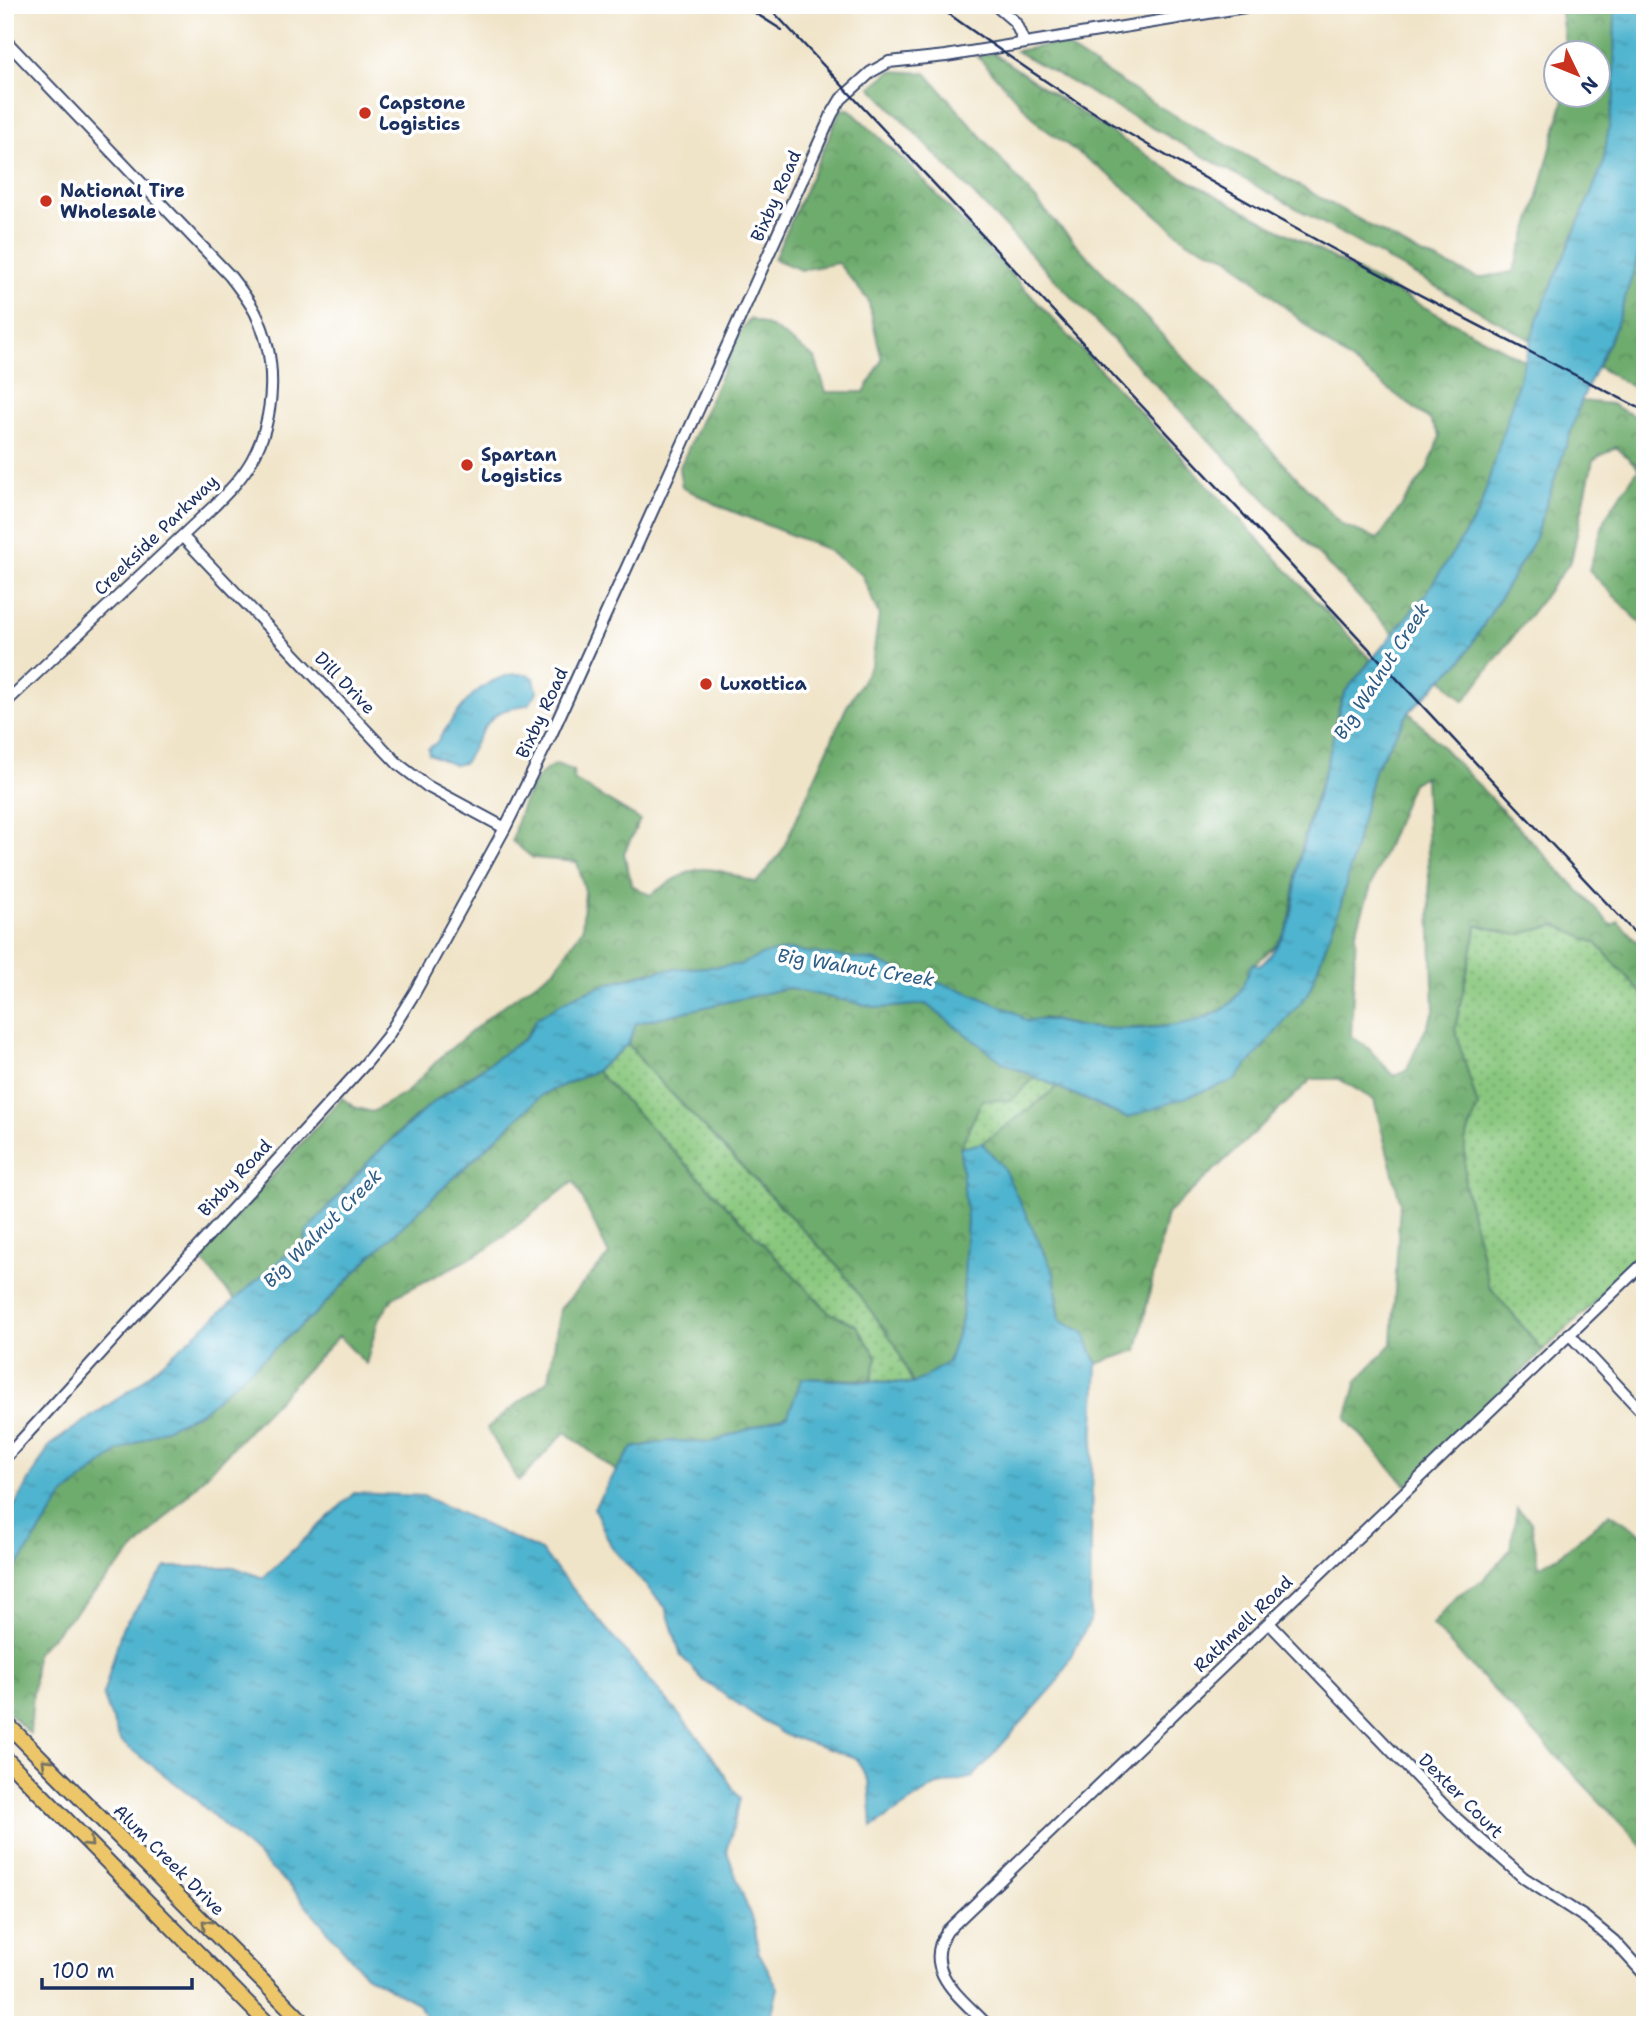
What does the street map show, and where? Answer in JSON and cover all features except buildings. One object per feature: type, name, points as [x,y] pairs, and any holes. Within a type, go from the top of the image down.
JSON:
[{"type":"main road","name":"Alum Creek Drive","points":[[5,1722],[306,2025]]},
{"type":"main road","points":[[6,1759],[269,2025]]},
{"type":"street","points":[[996,5],[1015,22],[1024,43]]},
{"type":"street","name":"Bixby Road","points":[[5,1458],[387,1037],[505,828],[551,735],[836,106],[871,72],[889,62],[1257,5]]},
{"type":"street","name":"Creekside Parkway","points":[[5,40],[230,276],[257,315],[267,347],[271,378],[270,400],[261,440],[243,474],[222,499],[5,703]]},
{"type":"street","name":"Dill Drive","points":[[182,536],[398,764],[427,786],[505,828]]},
{"type":"street","name":"Rathmell Road","points":[[987,2025],[949,1984],[939,1968],[938,1948],[947,1931],[1645,1262]]},
{"type":"street","points":[[1569,1335],[1645,1415]]},
{"type":"street","name":"Dexter Court","points":[[1269,1623],[1457,1819],[1524,1878],[1586,1918],[1614,1941],[1645,1975]]},
{"type":"green space","points":[[1560,5],[1615,5],[1614,96],[1603,165],[1531,340],[1016,51],[1060,43],[1160,107],[1415,251],[1478,278],[1513,272],[1533,215],[1562,108],[1612,108],[1612,38],[1564,38]]},
{"type":"green space","points":[[993,53],[1178,175],[1525,361],[1479,512],[1426,594],[1393,633],[871,87],[891,71],[926,73],[1057,224],[1342,525],[1378,539],[1427,470],[1440,436],[1430,420],[1324,341],[1228,257],[1188,242],[1113,178],[1041,126],[977,56]]},
{"type":"green space","points":[[849,109],[913,169],[1371,660],[1345,692],[1338,710],[1329,758],[1310,814],[1299,860],[1290,918],[1285,932],[1276,945],[1251,967],[1242,990],[1226,1008],[1186,1025],[1114,1029],[1082,1027],[1044,1018],[1026,1021],[957,989],[884,969],[793,950],[774,952],[737,965],[672,969],[614,981],[582,993],[552,1009],[539,1018],[524,1039],[413,1119],[380,1150],[334,1201],[305,1237],[306,1244],[300,1253],[287,1254],[235,1300],[200,1256],[342,1098],[354,1107],[372,1112],[407,1092],[442,1056],[496,1011],[555,969],[582,929],[585,891],[577,862],[533,858],[512,841],[526,797],[547,770],[556,764],[573,770],[574,780],[640,820],[624,853],[632,885],[650,895],[680,876],[701,869],[723,872],[756,883],[781,853],[846,708],[872,664],[879,615],[862,575],[824,548],[724,508],[682,487],[679,469],[742,329],[750,319],[773,328],[815,358],[826,392],[864,392],[882,360],[868,300],[838,263],[801,270],[774,259],[841,110]]},
{"type":"green space","points":[[1645,235],[1645,394],[1598,367],[1616,326]]},
{"type":"green space","points":[[1581,401],[1611,404],[1645,422],[1645,628],[1589,570],[1605,518],[1639,468],[1616,447],[1593,460],[1571,561],[1464,701],[1442,679],[1462,660],[1533,543]]},
{"type":"green space","points":[[1409,712],[1612,926],[1618,921],[1645,950],[1645,997],[1596,943],[1556,925],[1516,935],[1477,925],[1455,1029],[1478,1107],[1465,1141],[1465,1186],[1489,1286],[1543,1351],[1407,1486],[1346,1419],[1357,1381],[1392,1344],[1400,1201],[1374,1100],[1339,1079],[1312,1079],[1167,1214],[1137,1350],[1097,1364],[1084,1332],[1060,1321],[1054,1273],[982,1143],[1057,1087],[1127,1118],[1308,994],[1341,904],[1374,770]],"holes":[[[1425,776],[1434,1011],[1406,1071],[1394,1076],[1368,1048],[1351,1036],[1356,932],[1371,886],[1412,783]]]},
{"type":"green space","points":[[1477,925],[1516,935],[1556,925],[1596,943],[1645,997],[1645,1254],[1543,1351],[1489,1286],[1465,1186],[1465,1141],[1478,1107],[1455,1029]]},
{"type":"green space","points":[[787,988],[880,1008],[926,1004],[1004,1063],[1035,1077],[1012,1100],[982,1100],[960,1148],[967,1219],[962,1319],[948,1362],[913,1384],[895,1344],[838,1266],[650,1071],[628,1044],[636,1023]]},
{"type":"green space","points":[[628,1044],[650,1071],[838,1266],[895,1344],[913,1384],[871,1380],[877,1357],[856,1325],[830,1313],[596,1071]]},
{"type":"green space","points":[[596,1071],[830,1313],[856,1325],[877,1357],[871,1380],[802,1378],[788,1415],[712,1442],[669,1441],[633,1448],[616,1471],[565,1432],[519,1481],[487,1428],[549,1379],[560,1309],[609,1255],[574,1181],[486,1250],[394,1297],[378,1321],[366,1364],[339,1336],[36,1653],[30,1734],[5,1709],[5,1585],[64,1495],[118,1451],[201,1412],[317,1312],[374,1253],[543,1094]]},
{"type":"green space","points":[[1035,1077],[1057,1087],[982,1143],[960,1148],[982,1100],[1012,1100]]},
{"type":"green space","points":[[1517,1508],[1531,1522],[1539,1567],[1561,1554],[1610,1513],[1645,1536],[1645,1849],[1432,1625],[1456,1596],[1483,1580],[1510,1550]]},
{"type":"water","name":"Big Walnut Creek","points":[[1615,5],[1645,5],[1645,235],[1616,326],[1581,401],[1533,543],[1462,660],[1409,712],[1374,770],[1341,904],[1308,994],[1235,1080],[1127,1118],[1004,1063],[926,1004],[880,1008],[787,988],[636,1023],[628,1044],[596,1071],[543,1094],[374,1253],[317,1312],[201,1412],[118,1451],[64,1495],[5,1585],[5,1522],[50,1445],[136,1386],[287,1254],[300,1253],[306,1244],[306,1232],[373,1157],[430,1105],[524,1039],[536,1019],[575,996],[607,984],[662,970],[739,965],[764,954],[788,950],[877,961],[902,972],[962,990],[1015,1012],[1026,1021],[1049,1020],[1100,1028],[1162,1027],[1204,1018],[1233,1001],[1253,963],[1259,966],[1268,957],[1289,923],[1303,846],[1345,692],[1426,594],[1479,512],[1537,320],[1603,165],[1614,96]]},
{"type":"water","points":[[527,674],[534,678],[537,692],[529,704],[494,716],[464,763],[454,765],[429,754],[428,749],[436,743],[460,709],[477,691],[500,678]]},
{"type":"water","points":[[982,1143],[1003,1167],[1054,1273],[1060,1321],[1084,1332],[1097,1364],[1092,1466],[1090,1621],[1056,1684],[973,1777],[935,1786],[872,1827],[869,1782],[856,1758],[783,1734],[704,1681],[681,1656],[666,1608],[612,1548],[594,1508],[633,1448],[669,1441],[712,1442],[788,1415],[802,1378],[913,1384],[948,1362],[962,1319],[967,1219],[960,1148]]},
{"type":"water","points":[[354,1493],[423,1496],[541,1551],[707,1748],[740,1799],[727,1852],[755,1928],[758,1951],[778,1988],[769,2025],[429,2025],[419,2004],[365,1975],[291,1887],[191,1795],[120,1741],[103,1695],[122,1628],[166,1567],[234,1567],[263,1578]]},
{"type":"railway","points":[[740,5],[782,30]]},
{"type":"railway","points":[[767,5],[1645,944]]},
{"type":"railway","points":[[936,5],[1074,100],[1185,167],[1380,274],[1645,411]]},
{"type":"place","name":"Capstone Logistics","points":[[365,113]]},
{"type":"place","name":"National Tire Wholesale","points":[[46,201]]},
{"type":"place","name":"Spartan Logistics","points":[[467,465]]},
{"type":"place","name":"Luxottica","points":[[706,684]]}]
